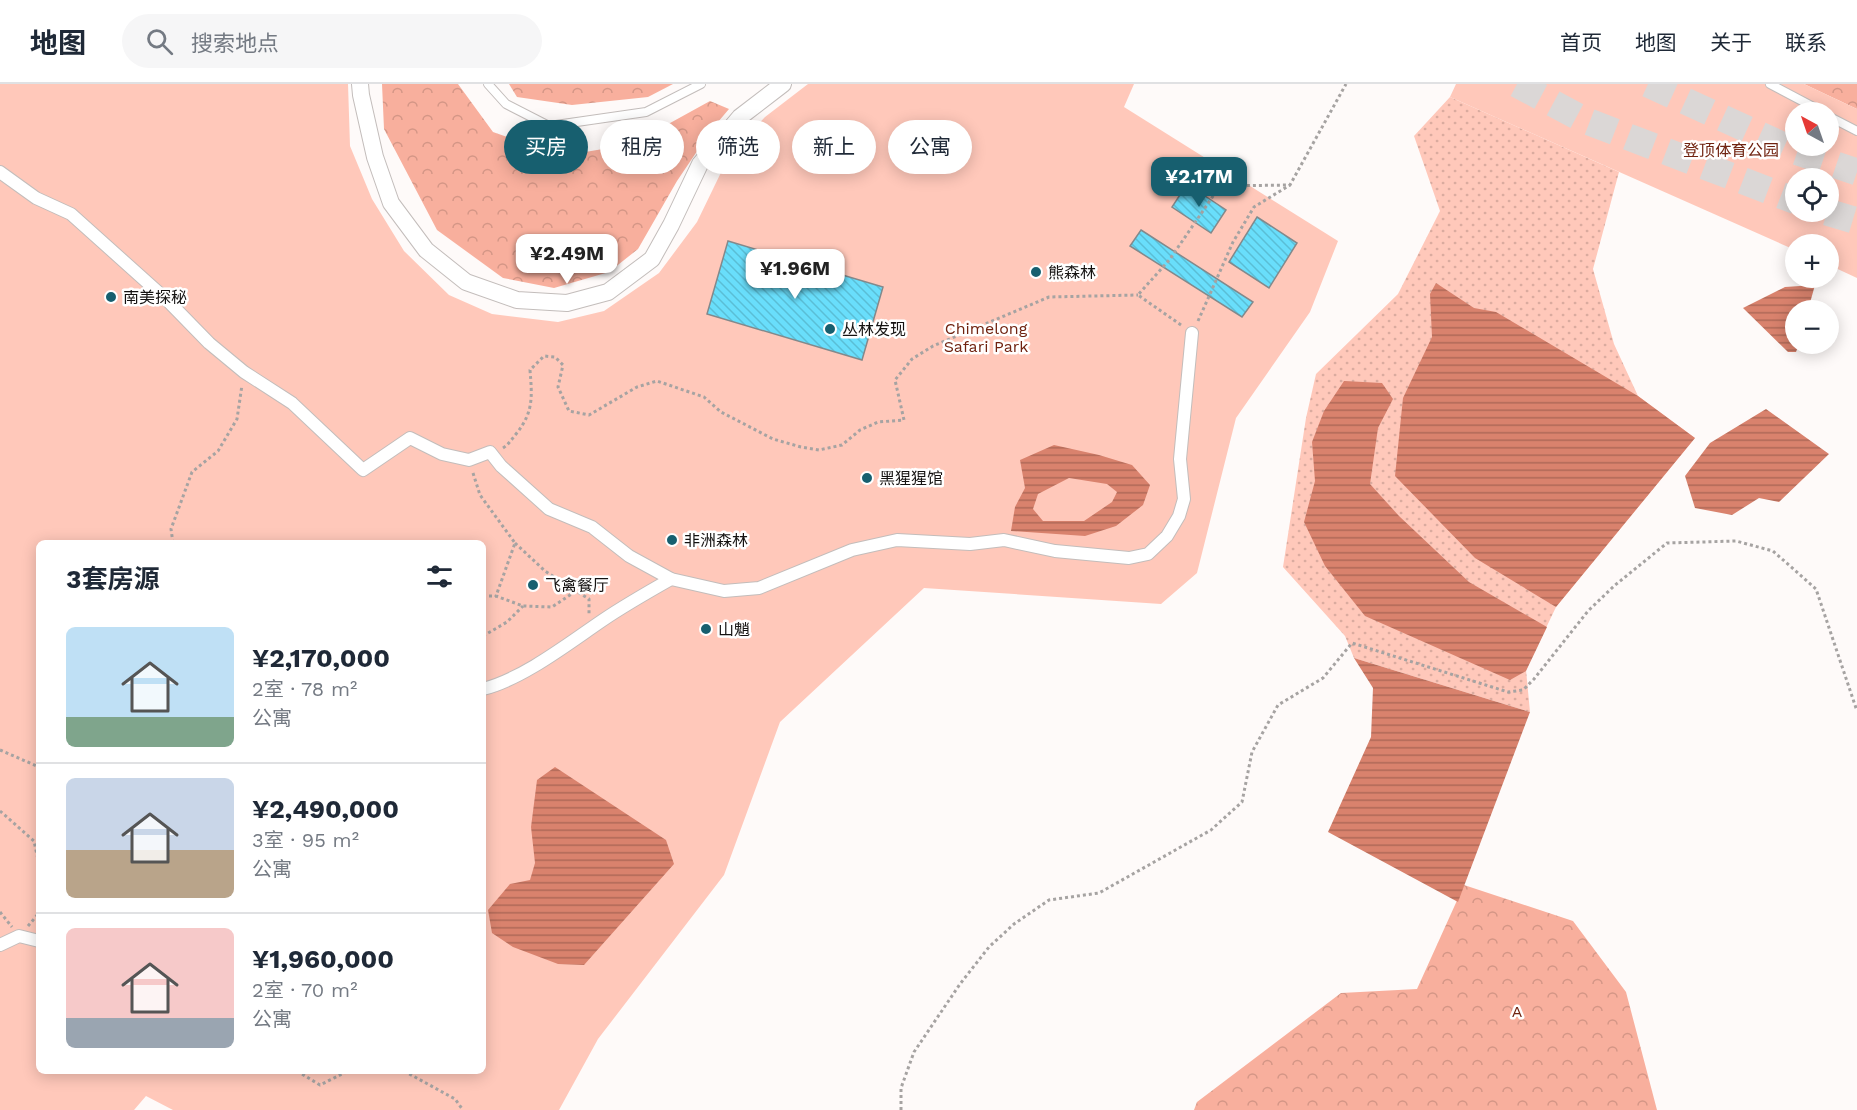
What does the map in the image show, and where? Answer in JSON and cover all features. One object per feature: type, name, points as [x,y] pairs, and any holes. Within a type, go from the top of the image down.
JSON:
[{"type":"street","points":[[360,84],[375,157],[391,203],[426,250],[466,282],[517,300],[567,303],[608,292],[652,259],[700,164],[740,117],[783,84]]},
{"type":"street","points":[[0,172],[36,198],[71,214],[168,301],[209,343],[244,372],[292,403],[363,470],[410,438],[442,454],[469,460],[490,452],[501,466],[549,509],[592,527],[629,556],[671,579],[724,591],[759,588],[852,550],[897,540],[970,544],[1004,540],[1066,552],[1129,558],[1148,554],[1167,536],[1179,516],[1184,499],[1180,459],[1192,333]]},
{"type":"street","points":[[486,688],[497,686],[553,655],[588,630],[671,579]]},
{"type":"street","points":[[0,945],[19,936],[36,940]]},
{"type":"lane","points":[[488,84],[506,104],[549,126],[646,112],[701,84]]},
{"type":"lane","points":[[1770,84],[1804,102]]},
{"type":"lane","points":[[1839,122],[1857,131]]},
{"type":"path","points":[[490,452],[506,447],[524,425],[530,411],[530,370],[544,356],[555,357],[563,364],[558,387],[569,411],[589,415],[637,387],[657,381],[704,397],[722,412],[773,439],[819,450],[842,445],[860,430],[878,422],[904,420],[895,380],[912,359],[933,346],[1049,297],[1138,295],[1192,333],[1233,242],[1254,207],[1290,184],[1346,84]]},
{"type":"path","points":[[1138,295],[1170,259],[1220,186],[1290,184]]},
{"type":"path","points":[[172,540],[171,529],[192,472],[218,451],[237,419],[244,372]]},
{"type":"path","points":[[469,460],[480,495],[514,543],[545,571],[589,599],[588,630]]},
{"type":"path","points":[[901,1110],[902,1088],[914,1052],[960,984],[989,947],[1014,924],[1049,900],[1099,893],[1211,830],[1242,802],[1252,752],[1278,705],[1323,678],[1352,643],[1508,692],[1523,690],[1534,680],[1588,611],[1614,586],[1667,543],[1736,541],[1773,551],[1816,589],[1857,711]]},
{"type":"path","points":[[496,596],[514,543]]},
{"type":"path","points":[[486,596],[496,596],[523,606],[552,607],[576,591]]},
{"type":"path","points":[[486,634],[507,622],[523,606]]},
{"type":"path","points":[[0,750],[36,766]]},
{"type":"path","points":[[0,811],[34,842],[36,851]]},
{"type":"path","points":[[302,1074],[320,1085],[342,1074]]},
{"type":"path","points":[[409,1074],[455,1099],[463,1110]]},
{"type":"green space","name":"Chimelong Safari Park","points":[[0,84],[348,84],[350,146],[372,199],[404,251],[449,295],[492,314],[558,322],[604,311],[659,273],[697,222],[720,174],[780,174],[780,120],[762,120],[808,84],[1134,84],[1124,107],[1338,241],[1310,312],[1236,418],[1197,573],[1161,604],[924,588],[780,722],[724,875],[598,1039],[559,1110],[173,1110],[146,1096],[134,1110],[0,1110]]},
{"type":"green space","points":[[382,84],[458,84],[493,132],[504,136],[504,174],[588,174],[588,152],[600,149],[600,174],[682,174],[638,249],[609,272],[554,288],[503,278],[437,230],[384,129]]},
{"type":"green space","points":[[509,84],[673,84],[648,97],[572,105],[517,97]]},
{"type":"green space","name":"登顶体育公园","points":[[1456,84],[1804,84],[1857,109],[1857,278],[1839,270],[1839,234],[1785,234],[1785,246],[1450,97]]},
{"type":"green space","points":[[1804,84],[1857,84],[1857,109]]},
{"type":"green space","points":[[1450,97],[1619,172],[1593,269],[1614,344],[1638,396],[1695,438],[1556,607],[1526,670],[1530,712],[1354,658],[1345,636],[1283,567],[1306,418],[1316,374],[1398,294],[1440,211],[1414,136]]},
{"type":"green space","points":[[710,101],[729,109],[720,120],[696,120],[696,153],[684,171],[684,120],[676,120]]},
{"type":"green space","name":"A","points":[[1464,885],[1573,921],[1626,992],[1657,1110],[1194,1110],[1197,1102],[1341,993],[1417,989]]},
{"type":"shaded area","points":[[1436,283],[1474,308],[1496,312],[1638,396],[1695,438],[1556,607],[1475,558],[1395,476],[1403,398],[1432,337],[1430,294]]},
{"type":"shaded area","points":[[1785,287],[1814,288],[1811,300],[1785,300],[1785,349],[1743,308]]},
{"type":"shaded area","points":[[1344,381],[1382,383],[1393,399],[1378,428],[1370,484],[1399,516],[1469,582],[1547,627],[1526,671],[1510,680],[1365,616],[1325,566],[1304,522],[1315,481],[1312,442],[1324,411]]},
{"type":"shaded area","points":[[1766,409],[1829,454],[1779,502],[1759,498],[1732,515],[1695,508],[1685,476],[1710,443]]},
{"type":"shaded area","points":[[1054,445],[1132,465],[1150,485],[1143,505],[1116,526],[1085,536],[1011,531],[1015,507],[1025,488],[1020,460]],"holes":[[[1069,478],[1107,484],[1117,492],[1112,502],[1084,521],[1043,521],[1033,509],[1038,494]]]},
{"type":"shaded area","points":[[1354,658],[1530,712],[1458,902],[1328,832],[1371,737],[1373,688]]},
{"type":"shaded area","points":[[555,767],[666,840],[674,864],[584,965],[558,964],[513,947],[492,933],[488,910],[510,884],[530,880],[535,863],[531,827],[537,780]]},
{"type":"building","points":[[1187,184],[1226,210],[1211,233],[1172,207]]},
{"type":"building","points":[[1257,217],[1297,243],[1269,288],[1229,262]]},
{"type":"building","points":[[1141,230],[1253,302],[1242,317],[1130,246]]},
{"type":"building","points":[[728,241],[883,287],[862,360],[707,314]]},
{"type":"tunnel","points":[[1517,84],[1584,120],[1785,197]]},
{"type":"tunnel","points":[[1648,84],[1795,151],[1857,172]]},
{"type":"tunnel","points":[[1839,216],[1857,221]]},
{"type":"place","name":"熊森林","points":[[1036,272]]},
{"type":"place","name":"南美探秘","points":[[111,297]]},
{"type":"place","name":"丛林发现","points":[[830,329]]},
{"type":"place","name":"黑猩猩馆","points":[[867,478]]},
{"type":"place","name":"非洲森林","points":[[672,540]]},
{"type":"place","name":"飞禽餐厅","points":[[533,585]]},
{"type":"place","name":"山魈","points":[[706,629]]}]
